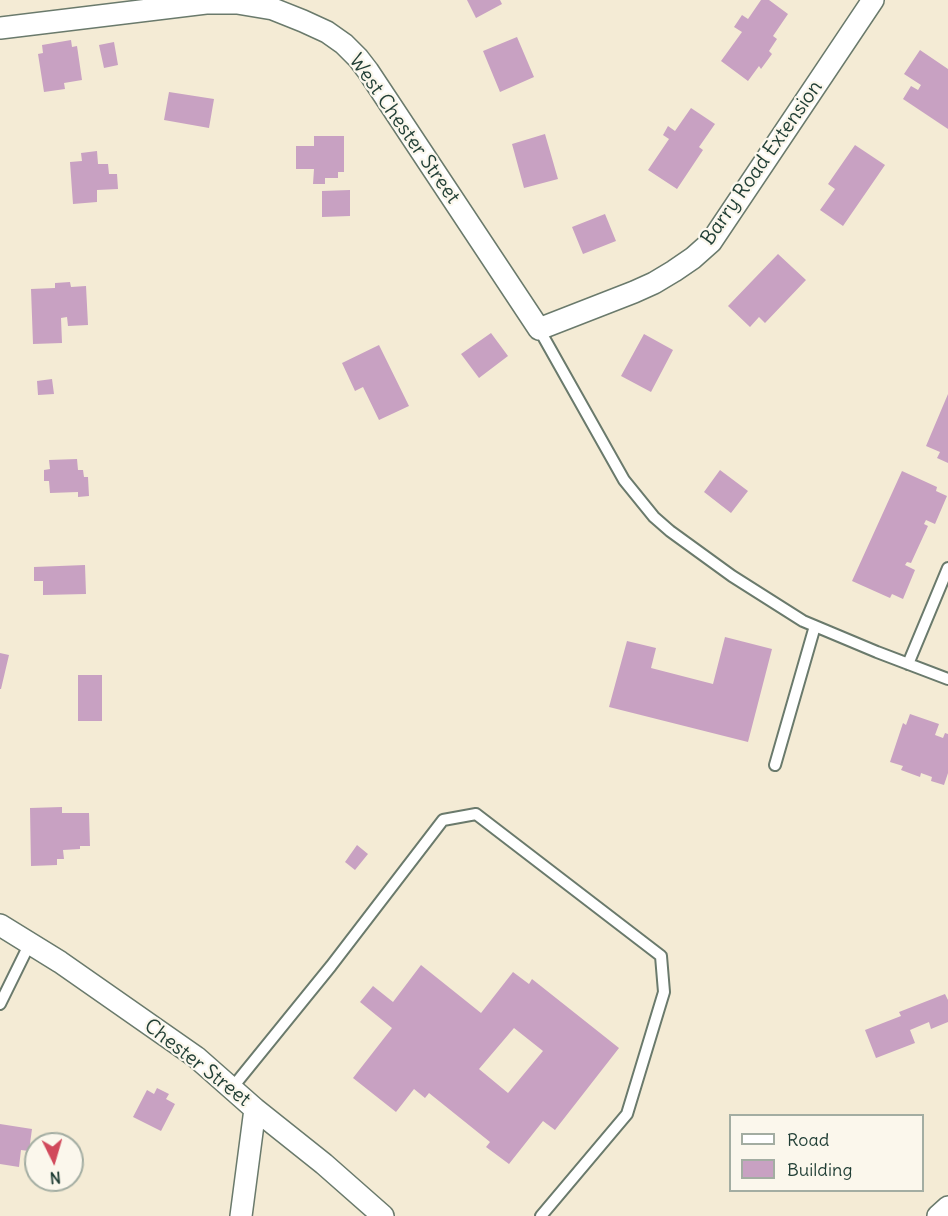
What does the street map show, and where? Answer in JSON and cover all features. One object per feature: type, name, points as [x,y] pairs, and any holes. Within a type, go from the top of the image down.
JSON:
[{"type":"street","name":"Barry Road Extension","points":[[539,329],[654,283],[674,272],[711,242],[873,0]]},
{"type":"street","name":"West Chester Street","points":[[0,28],[206,3],[237,3],[273,4],[327,33],[344,44],[358,58],[539,329]]},
{"type":"street","name":"Chester Street","points":[[0,926],[78,974],[196,1057],[383,1216]]},
{"type":"street","points":[[241,1216],[255,1109]]},
{"type":"street","points":[[938,1216],[948,1207]]},
{"type":"lane","points":[[539,329],[624,480],[654,517],[670,531],[732,576],[803,621],[948,680]]},
{"type":"lane","points":[[908,664],[948,568]]},
{"type":"lane","points":[[775,765],[814,626]]},
{"type":"lane","points":[[232,1088],[331,966],[443,820],[476,814],[661,956],[664,992],[627,1114],[541,1216]]},
{"type":"lane","points":[[0,1004],[30,943]]},
{"type":"building","points":[[467,0],[500,0],[502,4],[476,18]]},
{"type":"building","points":[[761,0],[769,0],[788,14],[773,36],[777,39],[769,51],[772,54],[748,81],[721,61],[742,32],[734,27],[742,15],[748,19]]},
{"type":"building","points":[[517,37],[534,77],[500,92],[483,51]]},
{"type":"building","points":[[71,40],[72,47],[77,46],[82,80],[64,83],[65,89],[44,92],[38,54],[43,53],[42,45]]},
{"type":"building","points":[[114,42],[118,65],[104,68],[99,45]]},
{"type":"building","points":[[920,50],[948,69],[948,129],[903,99],[911,86],[918,90],[921,85],[904,74]]},
{"type":"building","points":[[169,92],[214,99],[209,128],[164,120]]},
{"type":"building","points":[[691,108],[715,124],[699,147],[703,150],[677,189],[648,170],[669,139],[663,135],[668,126],[675,131]]},
{"type":"building","points":[[545,134],[558,179],[524,188],[512,144]]},
{"type":"building","points":[[314,136],[344,136],[344,172],[338,172],[338,178],[325,178],[325,184],[313,184],[314,169],[296,169],[296,146],[314,146]]},
{"type":"building","points":[[855,145],[885,165],[843,226],[820,210],[835,189],[828,184]]},
{"type":"building","points":[[97,151],[98,164],[108,164],[109,174],[117,174],[118,189],[97,190],[97,202],[73,204],[70,162],[82,161],[81,153]]},
{"type":"building","points":[[350,190],[350,216],[322,217],[322,191]]},
{"type":"building","points":[[605,214],[616,241],[583,254],[572,227]]},
{"type":"building","points":[[778,254],[806,280],[765,323],[759,317],[750,327],[728,306]]},
{"type":"building","points":[[70,282],[71,287],[86,286],[88,325],[68,326],[67,317],[61,318],[62,343],[33,344],[31,289],[55,288],[55,283]]},
{"type":"building","points":[[491,333],[508,356],[479,378],[461,354]]},
{"type":"building","points":[[644,334],[673,350],[651,392],[621,376]]},
{"type":"building","points":[[379,345],[409,406],[379,420],[363,387],[355,391],[342,363]]},
{"type":"building","points":[[52,379],[54,394],[38,395],[37,381]]},
{"type":"building","points":[[948,394],[948,463],[937,458],[940,452],[926,446]]},
{"type":"building","points":[[77,459],[78,470],[83,470],[84,477],[88,477],[89,496],[78,497],[78,492],[50,493],[49,481],[44,481],[44,470],[50,469],[49,460]]},
{"type":"building","points":[[720,470],[748,491],[731,513],[704,492]]},
{"type":"building","points":[[902,471],[937,487],[936,491],[947,496],[935,524],[926,520],[924,524],[928,526],[911,563],[907,562],[905,565],[915,570],[903,599],[892,594],[890,598],[852,581]]},
{"type":"building","points":[[85,565],[86,594],[43,595],[43,581],[34,581],[34,567]]},
{"type":"building","points":[[725,637],[772,649],[748,742],[609,707],[627,641],[656,648],[651,668],[713,684]]},
{"type":"building","points":[[0,653],[9,655],[1,689],[0,689]]},
{"type":"building","points":[[78,675],[102,675],[102,721],[78,721]]},
{"type":"building","points":[[910,714],[939,724],[935,735],[943,738],[945,733],[948,734],[948,773],[944,785],[931,781],[932,777],[921,773],[920,777],[901,770],[903,766],[890,762],[903,723],[906,725]]},
{"type":"building","points":[[62,807],[62,813],[89,813],[90,846],[63,850],[64,859],[57,859],[57,865],[31,866],[30,808]]},
{"type":"building","points":[[357,845],[368,854],[355,870],[345,862]]},
{"type":"building","points":[[421,965],[481,1013],[513,972],[529,984],[532,979],[619,1048],[555,1130],[543,1121],[509,1164],[486,1147],[490,1142],[429,1093],[425,1098],[414,1089],[396,1112],[353,1078],[392,1028],[360,1002],[373,986],[393,1002]],"holes":[[[514,1028],[543,1051],[508,1093],[479,1069]]]},
{"type":"building","points":[[945,994],[948,1000],[948,1022],[931,1029],[929,1022],[910,1030],[915,1043],[876,1058],[865,1030],[901,1016],[899,1012]]},
{"type":"building","points":[[157,1088],[169,1094],[166,1099],[175,1104],[161,1131],[133,1117],[147,1090],[154,1094]]},
{"type":"building","points":[[0,1124],[32,1129],[32,1132],[24,1132],[24,1150],[21,1150],[19,1167],[0,1164]]}]
